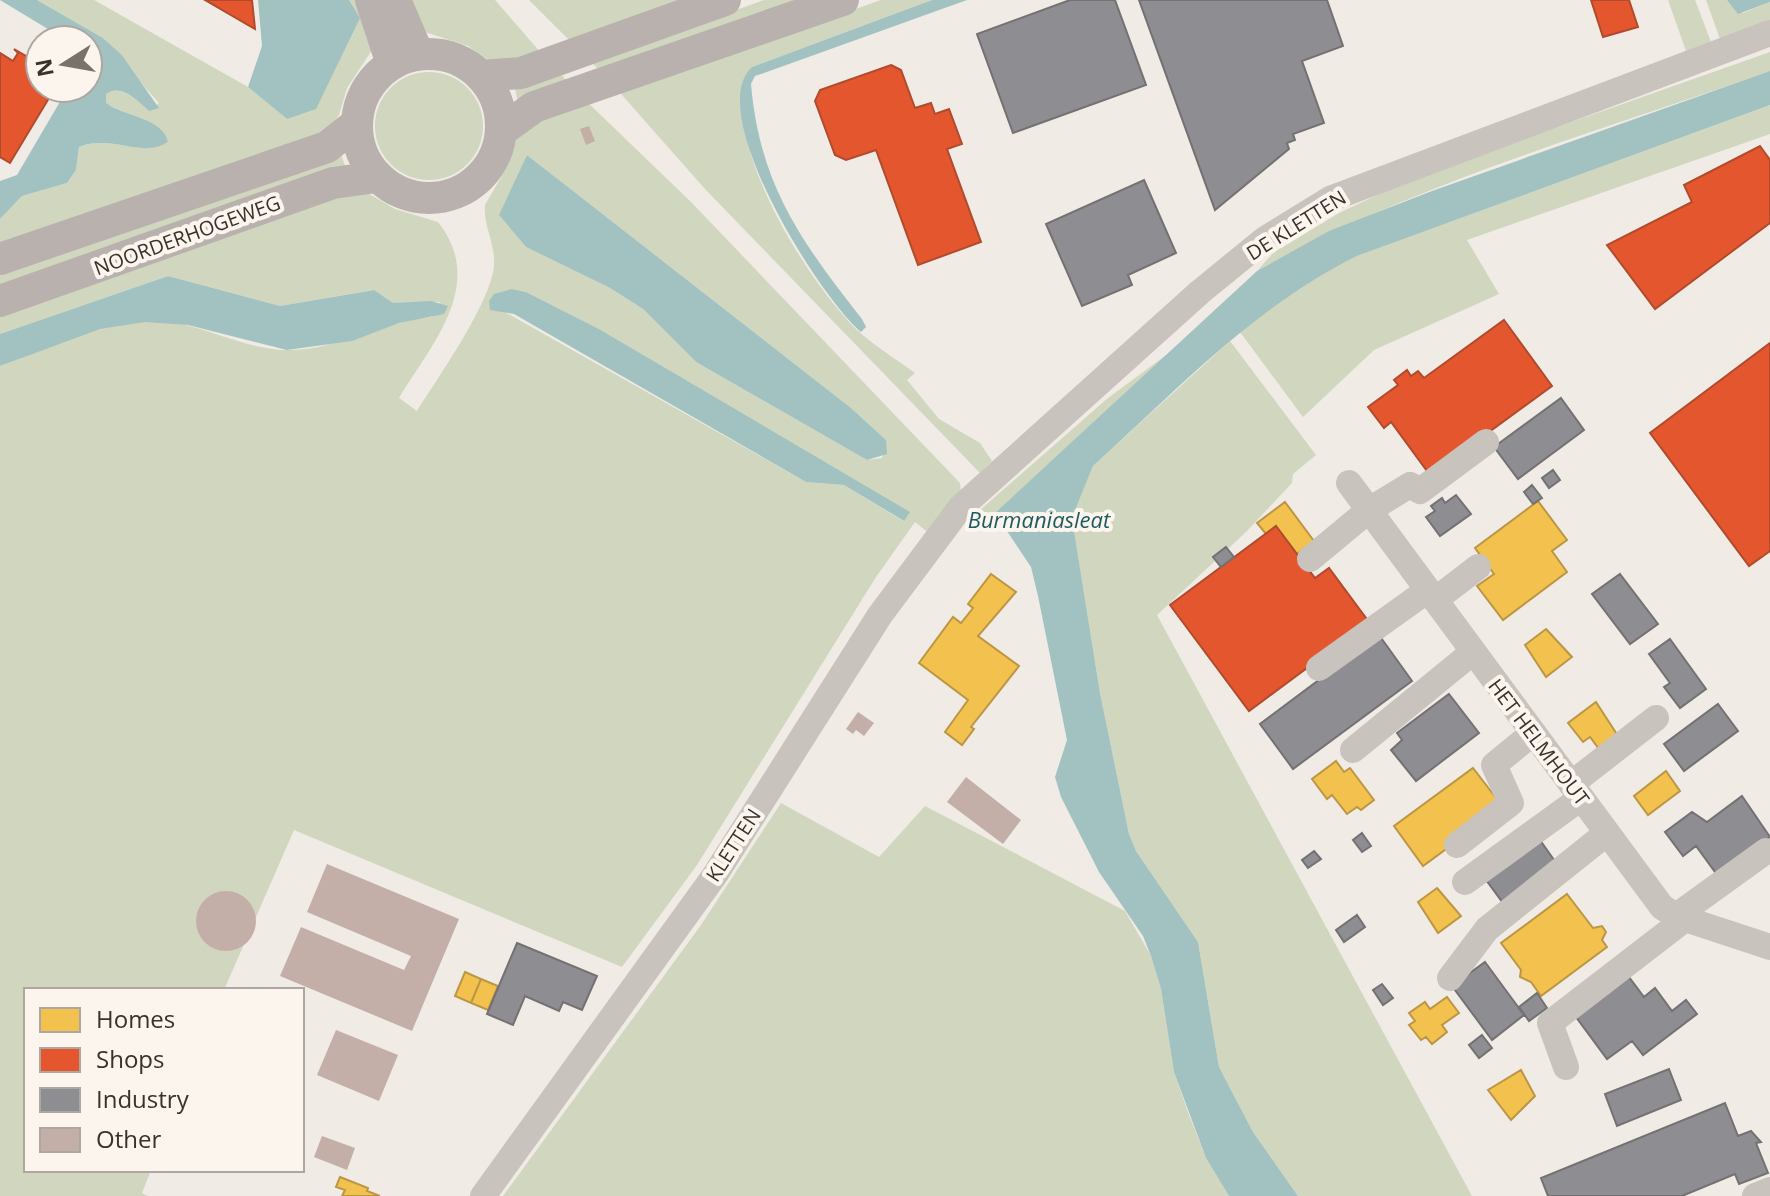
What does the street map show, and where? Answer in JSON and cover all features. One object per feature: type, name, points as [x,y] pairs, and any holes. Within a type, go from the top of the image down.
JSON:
[{"type":"main road","points":[[371,0],[405,59]]},
{"type":"main road","points":[[395,0],[405,59]]},
{"type":"main road","points":[[481,76],[521,73],[725,0]]},
{"type":"main road","points":[[501,131],[534,107],[843,0]]},
{"type":"main road","points":[[441,54],[463,62],[481,76],[493,92],[501,131],[497,153],[486,172],[455,194],[416,198],[395,191],[376,177],[365,161],[356,124],[366,89],[405,59],[441,54]]},
{"type":"main road","name":"NOORDERHOGEWEG","points":[[0,259],[327,147],[356,124]]},
{"type":"main road","name":"NOORDERHOGEWEG","points":[[0,301],[333,183],[376,177]]},
{"type":"street","name":"DE KLETTEN","points":[[976,490],[1200,292],[1265,239],[1330,199],[1770,33]]},
{"type":"street","points":[[1310,559],[1369,510],[1410,485],[1420,491],[1486,442]]},
{"type":"street","name":"HET HELMHOUT","points":[[1349,483],[1662,907],[1681,917],[1770,947]]},
{"type":"street","name":"KLETTEN","points":[[483,1196],[715,875],[880,615],[976,490]]},
{"type":"street","points":[[1319,668],[1478,567]]},
{"type":"street","points":[[1353,750],[1473,652]]},
{"type":"street","points":[[1465,882],[1576,791],[1656,718]]},
{"type":"street","points":[[1457,845],[1511,803],[1494,765],[1533,733]]},
{"type":"street","points":[[1450,978],[1487,929],[1607,833]]},
{"type":"street","points":[[1566,1067],[1550,1023],[1766,851]]},
{"type":"street","points":[[1755,1196],[1770,1190]]},
{"type":"green space","points":[[37,0],[94,0],[248,87],[287,119],[355,15],[349,0],[365,0],[374,47],[347,88],[339,115],[325,135],[0,245],[0,219],[22,196],[67,183],[76,170],[79,147],[103,143],[147,148],[168,142],[143,120],[106,104],[106,94],[112,91],[129,95],[149,111],[159,103],[129,69],[121,54],[104,39],[104,24],[79,24]]},
{"type":"green space","points":[[404,0],[495,0],[541,53],[495,62],[487,59],[468,46],[425,32]]},
{"type":"green space","points":[[529,0],[690,0],[572,43]]},
{"type":"green space","points":[[764,0],[805,0],[602,73],[591,62]]},
{"type":"green space","points":[[881,0],[932,0],[752,67],[743,103],[746,135],[767,195],[800,257],[856,329],[915,373],[907,380],[939,419],[980,443],[992,461],[980,473],[705,189],[614,86],[638,86]]},
{"type":"green space","points":[[1668,0],[1695,0],[1711,42],[1686,51]]},
{"type":"green space","points":[[1706,0],[1727,0],[1743,13],[1770,2],[1770,21],[1720,39]]},
{"type":"green space","points":[[1770,52],[1770,71],[1444,185],[1318,239],[1257,271],[1273,253],[1339,213],[1418,176]]},
{"type":"green space","points":[[429,72],[450,76],[467,88],[479,105],[483,126],[479,147],[467,164],[450,176],[429,180],[408,176],[391,164],[379,147],[375,126],[379,105],[391,88],[408,76]]},
{"type":"green space","points":[[560,73],[570,85],[518,103],[515,89]]},
{"type":"green space","points":[[582,97],[691,202],[960,483],[961,492],[930,534],[915,522],[876,577],[697,865],[622,967],[294,830],[225,988],[24,988],[24,1172],[150,1172],[142,1193],[148,1196],[0,1196],[0,366],[105,327],[149,321],[186,325],[260,347],[309,348],[432,317],[440,302],[393,303],[373,290],[280,306],[168,276],[0,334],[0,313],[345,191],[364,191],[395,209],[438,222],[452,245],[457,268],[456,291],[449,313],[439,335],[399,398],[417,411],[474,319],[490,282],[494,258],[485,205],[507,167],[519,132]],"holes":[[[527,155],[851,408],[886,440],[882,458],[867,460],[696,362],[643,309],[610,288],[526,247],[500,216]],[[512,289],[526,292],[599,329],[909,513],[903,521],[844,485],[806,482],[503,311]]]},
{"type":"green space","points":[[1770,105],[1770,134],[1467,240],[1499,294],[1374,350],[1303,417],[1240,332],[1310,279],[1357,256]]},
{"type":"green space","points":[[340,151],[345,166],[0,289],[0,272]]},
{"type":"green space","points":[[1230,341],[1316,455],[1293,474],[1292,483],[1246,532],[1157,615],[1472,1196],[1298,1196],[1253,1132],[1219,1067],[1198,942],[1136,851],[1129,834],[1100,693],[1072,518],[1093,466]]},
{"type":"green space","points":[[1173,350],[995,513],[971,518],[1108,398]]},
{"type":"green space","points":[[781,803],[879,857],[925,806],[1125,911],[1151,956],[1161,989],[1174,1072],[1189,1115],[1206,1158],[1229,1196],[503,1196],[701,925]]},
{"type":"water","points":[[0,0],[37,0],[79,24],[40,24]]},
{"type":"water","points":[[258,0],[349,0],[360,18],[316,109],[287,119],[248,87],[262,46]]},
{"type":"water","points":[[932,0],[967,0],[755,76],[751,84],[756,120],[774,183],[802,237],[862,319],[866,327],[861,332],[820,283],[773,204],[754,162],[742,123],[741,90],[752,67]]},
{"type":"water","points":[[1727,0],[1770,0],[1770,2],[1738,14]]},
{"type":"water","points":[[104,39],[121,54],[159,108],[149,111],[129,95],[118,91],[106,94],[106,103],[159,128],[168,142],[147,148],[103,143],[79,147],[76,170],[67,183],[22,196],[0,219],[0,181],[17,175],[59,104],[104,104]]},
{"type":"water","name":"Burmaniasleat","points":[[1770,71],[1770,105],[1357,256],[1320,276],[1218,351],[1093,466],[1072,518],[1100,693],[1129,834],[1136,851],[1198,942],[1219,1067],[1253,1132],[1298,1196],[1229,1196],[1206,1158],[1174,1072],[1161,989],[1143,936],[1099,872],[1061,797],[1055,777],[1067,740],[1038,596],[1031,567],[995,513],[1257,271],[1329,231],[1432,191]]},
{"type":"water","points":[[527,155],[851,408],[886,440],[887,454],[867,460],[696,362],[643,309],[610,288],[526,247],[499,215]]},
{"type":"water","points":[[168,276],[280,306],[374,290],[393,303],[431,301],[448,306],[444,314],[399,323],[352,341],[287,350],[188,325],[145,322],[100,329],[0,366],[0,334]]},
{"type":"water","points":[[512,289],[526,292],[599,329],[910,512],[904,521],[844,485],[806,482],[514,314],[490,310],[489,301],[494,294]]},
{"type":"building: Homes","points":[[1538,501],[1567,540],[1552,551],[1567,572],[1503,620],[1477,586],[1494,574],[1475,548]]},
{"type":"building: Homes","points":[[1285,502],[1314,541],[1297,554],[1276,526],[1266,534],[1257,523]]},
{"type":"building: Homes","points":[[991,574],[1016,592],[978,636],[1019,666],[971,727],[974,729],[962,745],[945,732],[968,700],[919,663],[953,617],[961,623],[973,608],[968,604]]},
{"type":"building: Homes","points":[[1546,629],[1572,657],[1546,677],[1525,645]]},
{"type":"building: Homes","points":[[1596,702],[1620,739],[1602,753],[1590,737],[1583,742],[1568,723]]},
{"type":"building: Homes","points":[[1336,761],[1344,772],[1350,768],[1374,800],[1361,810],[1357,807],[1347,814],[1332,795],[1327,799],[1312,779]]},
{"type":"building: Homes","points":[[1473,768],[1503,807],[1423,866],[1394,826]]},
{"type":"building: Homes","points":[[1666,771],[1680,791],[1648,815],[1634,796]]},
{"type":"building: Homes","points":[[1437,888],[1461,916],[1438,933],[1418,902]]},
{"type":"building: Homes","points":[[1567,894],[1593,928],[1602,926],[1606,932],[1602,940],[1607,947],[1541,996],[1531,982],[1520,977],[1521,970],[1501,943]]},
{"type":"building: Homes","points":[[465,972],[481,979],[471,1003],[455,996]]},
{"type":"building: Homes","points":[[481,979],[498,986],[488,1010],[471,1003]]},
{"type":"building: Homes","points":[[1447,997],[1459,1013],[1442,1025],[1447,1032],[1432,1044],[1426,1037],[1421,1040],[1409,1025],[1415,1021],[1409,1013],[1425,1002],[1430,1009]]},
{"type":"building: Homes","points":[[1521,1070],[1535,1096],[1511,1120],[1488,1090]]},
{"type":"building: Homes","points":[[340,1177],[380,1196],[342,1196],[345,1190],[336,1187]]},
{"type":"building: Shops","points":[[205,0],[252,0],[255,29]]},
{"type":"building: Shops","points":[[1591,0],[1629,0],[1638,27],[1603,37]]},
{"type":"building: Shops","points":[[14,49],[24,55],[24,104],[45,104],[10,163],[0,157],[0,53],[13,61],[18,53]]},
{"type":"building: Shops","points":[[891,65],[901,70],[915,108],[931,103],[935,114],[949,109],[962,144],[947,149],[981,242],[918,265],[876,150],[846,160],[835,155],[815,101],[820,90]]},
{"type":"building: Shops","points":[[1760,146],[1770,160],[1770,223],[1655,309],[1607,245],[1692,202],[1684,185]]},
{"type":"building: Shops","points":[[1504,320],[1552,386],[1430,475],[1391,422],[1384,428],[1368,407],[1398,385],[1394,380],[1407,370],[1411,376],[1418,371],[1424,378]]},
{"type":"building: Shops","points":[[1770,343],[1770,551],[1749,566],[1650,433]]},
{"type":"building: Shops","points":[[1276,526],[1315,578],[1329,568],[1369,622],[1249,711],[1170,605]]},
{"type":"building: Industry","points":[[1070,0],[1115,0],[1146,85],[1013,133],[977,34]]},
{"type":"building: Industry","points":[[1139,0],[1327,0],[1343,46],[1302,61],[1324,123],[1293,134],[1295,140],[1287,143],[1289,149],[1215,210]]},
{"type":"building: Industry","points":[[1144,180],[1176,253],[1128,275],[1132,285],[1082,306],[1046,224]]},
{"type":"building: Industry","points":[[1561,398],[1584,430],[1518,479],[1494,447]]},
{"type":"building: Industry","points":[[1553,470],[1560,480],[1549,488],[1542,478]]},
{"type":"building: Industry","points":[[1532,485],[1542,498],[1533,504],[1524,492]]},
{"type":"building: Industry","points":[[1456,495],[1471,514],[1440,536],[1426,517],[1435,511],[1431,506],[1442,498],[1445,503]]},
{"type":"building: Industry","points":[[1226,547],[1234,557],[1221,567],[1213,557]]},
{"type":"building: Industry","points":[[1620,574],[1658,624],[1630,644],[1592,594]]},
{"type":"building: Industry","points":[[1379,635],[1412,681],[1293,769],[1260,724]]},
{"type":"building: Industry","points":[[1670,639],[1706,689],[1680,708],[1664,687],[1670,683],[1649,654]]},
{"type":"building: Industry","points":[[1449,694],[1479,733],[1416,781],[1391,750],[1402,740],[1397,733]]},
{"type":"building: Industry","points":[[1718,704],[1738,731],[1684,771],[1664,744]]},
{"type":"building: Industry","points":[[1742,796],[1770,837],[1718,876],[1696,846],[1683,856],[1665,832],[1692,812],[1707,822]]},
{"type":"building: Industry","points":[[1362,833],[1371,846],[1362,852],[1353,840]]},
{"type":"building: Industry","points":[[1540,840],[1559,867],[1506,907],[1486,880]]},
{"type":"building: Industry","points":[[1314,851],[1321,859],[1308,868],[1302,860]]},
{"type":"building: Industry","points":[[1357,915],[1365,927],[1344,942],[1336,930]]},
{"type":"building: Industry","points":[[517,943],[597,976],[582,1010],[563,1002],[559,1011],[525,996],[513,1025],[487,1014]]},
{"type":"building: Industry","points":[[1485,962],[1524,1015],[1492,1040],[1452,986]]},
{"type":"building: Industry","points":[[1626,973],[1644,997],[1655,988],[1672,1011],[1686,1000],[1697,1014],[1643,1055],[1632,1041],[1607,1059],[1573,1013]]},
{"type":"building: Industry","points":[[1382,984],[1393,998],[1383,1005],[1373,990]]},
{"type":"building: Industry","points":[[1537,993],[1547,1008],[1529,1021],[1519,1007]]},
{"type":"building: Industry","points":[[1482,1035],[1492,1048],[1479,1058],[1469,1045]]},
{"type":"building: Industry","points":[[1669,1069],[1681,1100],[1617,1126],[1605,1094]]},
{"type":"building: Industry","points":[[1725,1103],[1738,1136],[1751,1131],[1761,1142],[1756,1143],[1768,1173],[1739,1184],[1735,1174],[1682,1196],[1548,1196],[1541,1178]]},
{"type":"building: Other","points":[[589,126],[595,141],[586,145],[580,129]]},
{"type":"building: Other","points":[[858,712],[874,723],[864,736],[856,730],[853,734],[846,729]]},
{"type":"building: Other","points":[[966,777],[1021,820],[1003,844],[947,802]]},
{"type":"building: Other","points":[[327,864],[459,919],[412,1031],[280,976],[301,927],[404,970],[411,956],[307,912]]},
{"type":"building: Other","points":[[226,891],[237,893],[247,900],[254,910],[254,932],[247,942],[237,949],[226,951],[215,949],[205,942],[198,932],[196,921],[198,910],[205,900],[215,893]]},
{"type":"building: Other","points":[[336,1030],[398,1055],[379,1101],[317,1075]]},
{"type":"building: Other","points":[[322,1136],[355,1148],[347,1170],[314,1157]]}]
